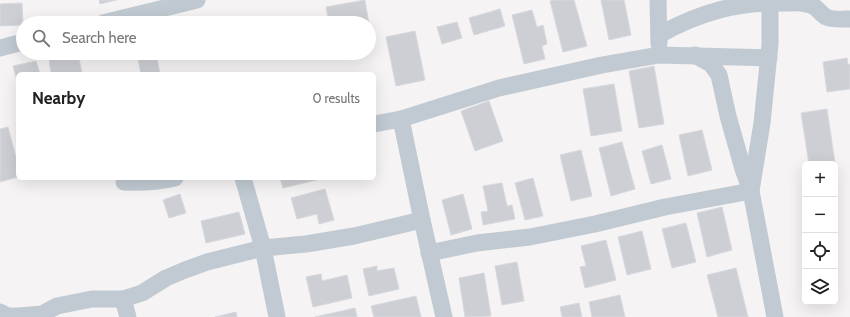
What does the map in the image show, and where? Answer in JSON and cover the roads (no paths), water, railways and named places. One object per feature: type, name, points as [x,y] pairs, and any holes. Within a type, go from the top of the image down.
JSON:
[{"type":"street","points":[[132,16],[197,0]]},
{"type":"street","points":[[658,0],[659,55]]},
{"type":"street","points":[[659,35],[675,26],[723,8],[769,1],[806,4],[815,6],[826,17],[850,19]]},
{"type":"street","points":[[751,191],[762,123],[769,58],[769,1]]},
{"type":"street","points":[[0,48],[16,44]]},
{"type":"street","points":[[376,124],[401,119],[499,88],[561,76],[602,65],[659,55],[769,58]]},
{"type":"street","points":[[695,55],[711,64],[719,75],[728,116],[751,191],[775,317]]},
{"type":"street","points":[[401,119],[444,317]]},
{"type":"street","points":[[124,182],[140,183],[165,180]]},
{"type":"street","points":[[244,180],[263,248],[278,317]]},
{"type":"street","points":[[429,253],[478,243],[537,235],[595,224],[665,207],[751,191]]},
{"type":"street","points":[[0,312],[8,316],[41,315],[58,306],[92,299],[123,299],[142,293],[166,278],[207,262],[263,248],[306,244],[354,236],[422,220]]},
{"type":"street","points":[[123,299],[128,317]]}]
